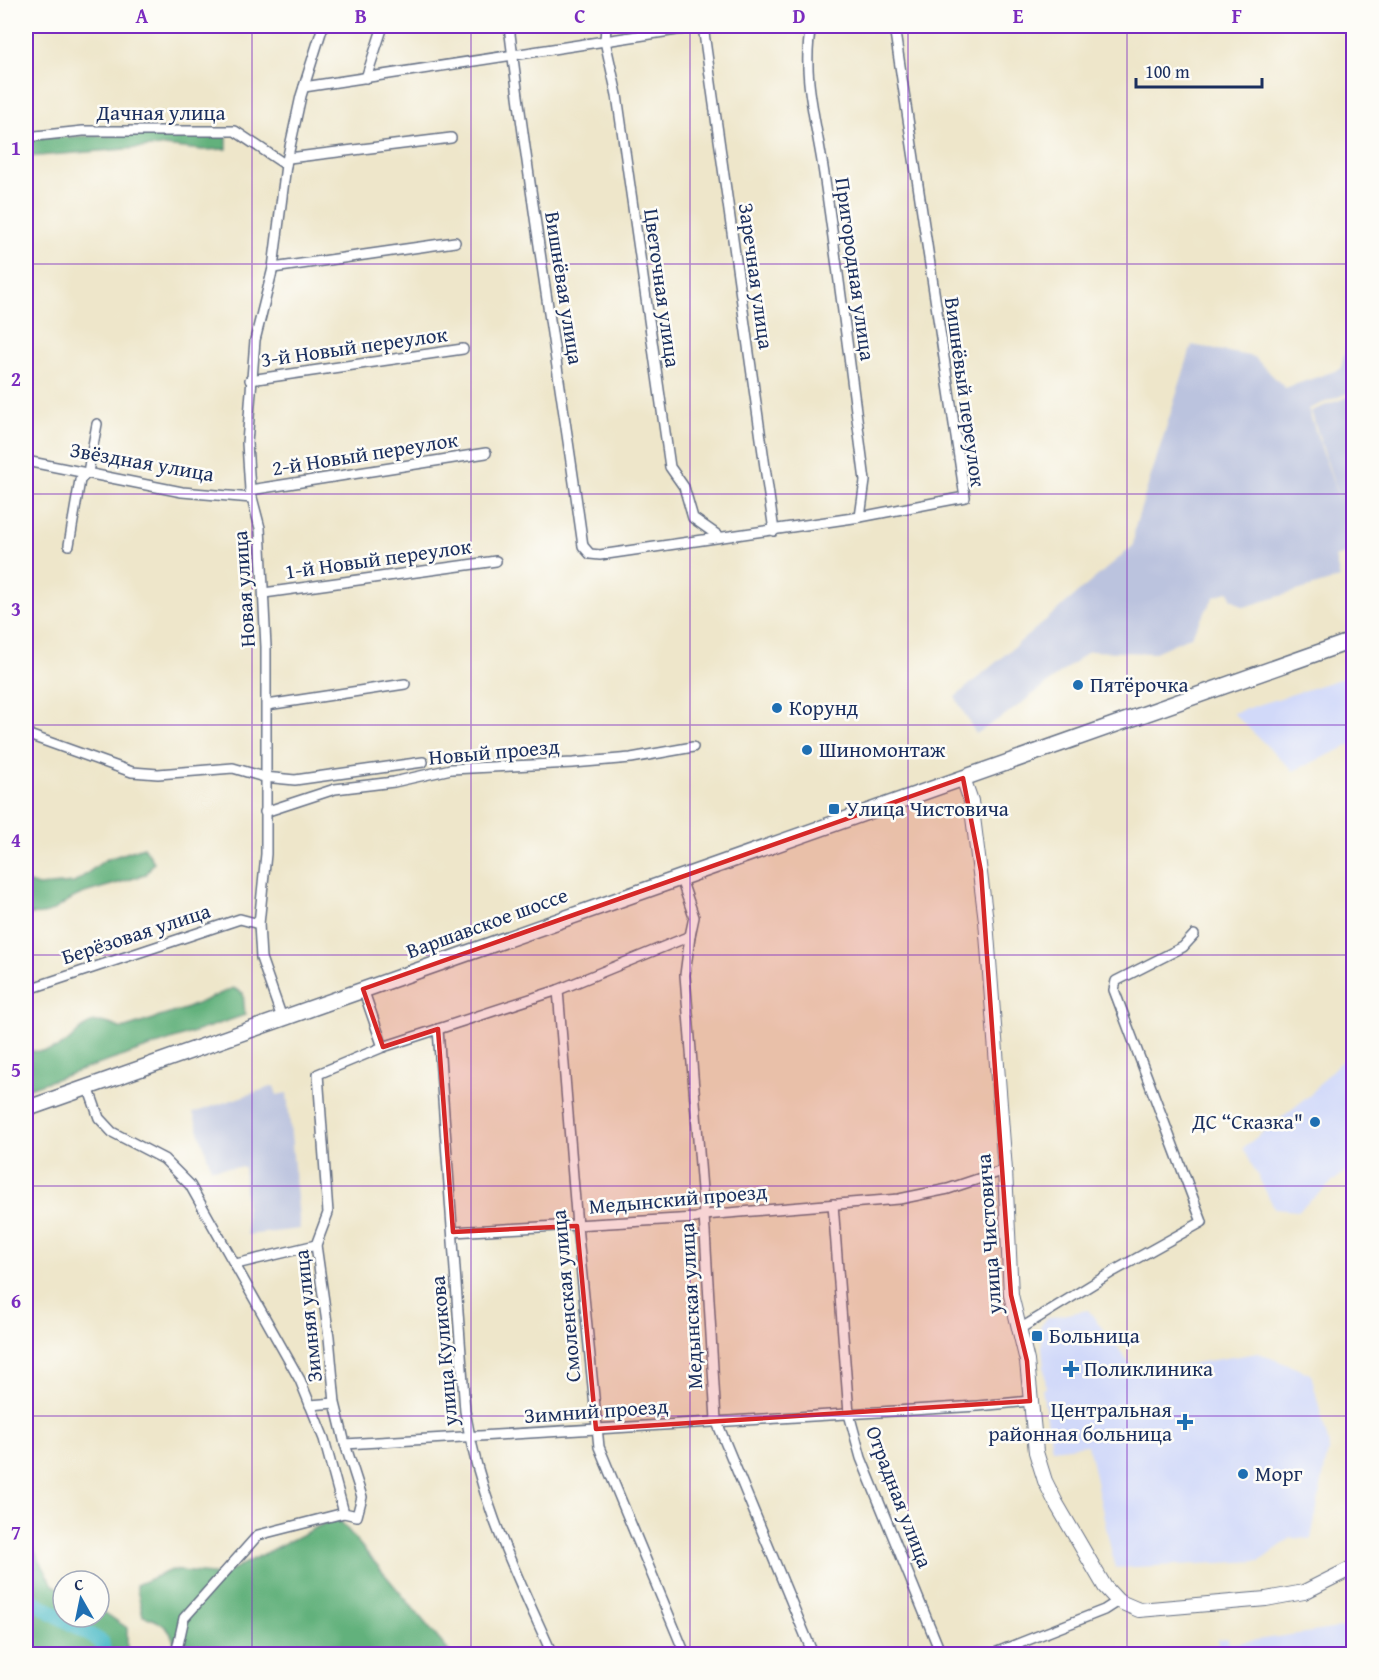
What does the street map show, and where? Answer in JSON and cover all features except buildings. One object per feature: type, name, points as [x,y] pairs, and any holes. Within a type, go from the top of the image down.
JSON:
[{"type":"main road","name":"Варшавское шоссе","points":[[26,1109],[1353,640]]},
{"type":"street","name":"Новая улица","points":[[282,1018],[263,966],[259,924],[266,854],[264,777],[267,754],[267,705],[260,528],[251,494],[247,443],[250,380],[255,340],[273,268],[287,162],[304,87],[323,26]]},
{"type":"street","points":[[366,78],[383,26]]},
{"type":"street","name":"Вишнёвая улица","points":[[508,26],[583,546],[590,554]]},
{"type":"street","name":"Цветочная улица","points":[[606,26],[605,41],[617,95],[670,467],[684,487],[693,518],[720,537]]},
{"type":"street","points":[[304,87],[512,57],[702,26]]},
{"type":"street","name":"Заречная улица","points":[[702,26],[774,531]]},
{"type":"street","name":"Пригородная улица","points":[[811,26],[806,50],[808,86],[824,171],[865,481],[861,517]]},
{"type":"street","name":"Вишнёвый переулок","points":[[590,554],[600,555],[774,531],[964,498],[894,26]]},
{"type":"street","name":"Дачная улица","points":[[26,137],[83,131],[235,131],[287,162]]},
{"type":"street","points":[[287,162],[451,138]]},
{"type":"street","points":[[273,268],[455,242]]},
{"type":"street","name":"3-й Новый переулок","points":[[250,380],[463,349]]},
{"type":"street","points":[[69,545],[80,480],[88,472],[97,424]]},
{"type":"street","name":"2-й Новый переулок","points":[[251,494],[486,453]]},
{"type":"street","name":"Звёздная улица","points":[[26,461],[182,492],[251,494]]},
{"type":"street","name":"1-й Новый переулок","points":[[264,593],[496,561]]},
{"type":"street","points":[[267,705],[405,684]]},
{"type":"street","points":[[26,734],[139,774],[233,768],[264,777],[295,780],[423,762]]},
{"type":"street","name":"Новый проезд","points":[[265,812],[335,789],[394,782],[451,769],[631,758],[693,747]]},
{"type":"street","name":"улица Чистовича","points":[[963,778],[971,801],[981,871],[1005,1170],[1011,1295],[1027,1360],[1036,1452],[1045,1481],[1105,1587],[1118,1601]]},
{"type":"street","name":"Медынская улица","points":[[680,876],[694,917],[685,975],[704,1215],[716,1420],[813,1654]]},
{"type":"street","name":"Берёзовая улица","points":[[26,990],[240,919],[259,924]]},
{"type":"street","points":[[1018,1330],[1202,1222],[1114,990],[1116,981],[1183,947],[1194,935]]},
{"type":"street","points":[[363,989],[383,1047],[558,990],[690,936]]},
{"type":"street","name":"Смоленская улица","points":[[558,990],[577,1226],[599,1447],[685,1654]]},
{"type":"street","name":"улица Куликова","points":[[438,1029],[469,1437],[474,1464],[493,1524],[552,1654]]},
{"type":"street","name":"Зимняя улица","points":[[344,1513],[357,1516],[362,1497],[335,1403],[329,1337],[316,1245],[328,1213],[318,1074],[383,1047]]},
{"type":"street","points":[[88,1087],[99,1118],[112,1132],[164,1159],[190,1185],[237,1264],[300,1380],[324,1439],[344,1513],[258,1535],[184,1618],[176,1654]]},
{"type":"street","name":"Медынский проезд","points":[[453,1232],[696,1218],[704,1215],[898,1199],[948,1189],[1005,1170]]},
{"type":"street","name":"Отрадная улица","points":[[834,1204],[849,1414],[861,1458],[941,1654]]},
{"type":"street","points":[[237,1264],[316,1245]]},
{"type":"street","name":"Зимний проезд","points":[[345,1444],[1030,1401]]},
{"type":"street","points":[[310,1404],[335,1403]]},
{"type":"street","points":[[992,1654],[1104,1610],[1118,1601],[1139,1610],[1266,1599],[1304,1592],[1353,1567]]},
{"type":"highlighted area","points":[[963,778],[981,871],[1011,1295],[1027,1361],[1030,1401],[596,1429],[577,1226],[453,1232],[438,1029],[383,1047],[363,989]]},
{"type":"shaded area","points":[[1353,340],[1353,391],[1308,409],[1343,512],[1311,411],[1353,395],[1353,547],[1346,522],[1344,526],[1351,552],[1335,557],[1340,578],[1244,607],[1231,598],[1229,591],[1214,597],[1191,636],[1153,653],[1089,651],[1014,709],[976,734],[955,697],[1133,546],[1135,527],[1192,345],[1254,357],[1285,388],[1341,369],[1347,342]]},
{"type":"shaded area","points":[[1343,678],[1353,708],[1353,744],[1293,771],[1233,713]]},
{"type":"shaded area","name":"ДС “Сказка\"","points":[[1353,1050],[1353,1165],[1298,1211],[1275,1209],[1243,1148],[1310,1095]]},
{"type":"shaded area","points":[[274,1086],[277,1095],[287,1093],[300,1229],[247,1235],[244,1167],[211,1168],[193,1113]]},
{"type":"shaded area","name":"Центральная районная больница","points":[[1088,1310],[1137,1372],[1258,1353],[1311,1374],[1329,1446],[1311,1539],[1291,1538],[1260,1561],[1115,1568],[1088,1445],[1052,1449],[1042,1389],[1046,1388],[1040,1327],[1047,1318]]},
{"type":"shaded area","points":[[1353,1626],[1353,1654],[1157,1654],[1218,1645],[1217,1639],[1228,1638],[1229,1644]]},
{"type":"green space","points":[[164,134],[227,136],[227,149],[203,150],[163,146],[26,157],[26,138]]},
{"type":"green space","points":[[144,847],[154,862],[146,874],[74,897],[50,912],[36,915],[26,913],[26,882],[38,886],[74,883],[105,860]]},
{"type":"green space","points":[[233,988],[243,993],[245,1015],[26,1089],[26,1051],[47,1051],[61,1046],[88,1024],[107,1023],[122,1029],[185,1009]]},
{"type":"green space","points":[[337,1517],[451,1654],[176,1654],[173,1639],[167,1629],[157,1621],[143,1616],[136,1585],[171,1570],[222,1575]]},
{"type":"green space","points":[[26,1535],[51,1581],[51,1629],[111,1629],[111,1617],[127,1628],[127,1654],[26,1654]]},
{"type":"waterway","points":[[26,1597],[102,1642],[104,1654]]},
{"type":"place","name":"Пятёрочка","points":[[1078,685]]},
{"type":"place","name":"Корунд","points":[[777,708]]},
{"type":"place","name":"Шиномонтаж","points":[[807,750]]},
{"type":"place","name":"Улица Чистовича","points":[[834,809]]},
{"type":"place","name":"ДС “Сказка\"","points":[[1315,1122]]},
{"type":"place","name":"Больница","points":[[1037,1336]]},
{"type":"place","name":"Поликлиника","points":[[1071,1369]]},
{"type":"place","name":"Центральная районная больница","points":[[1185,1422]]},
{"type":"place","name":"Морг","points":[[1243,1474]]}]
